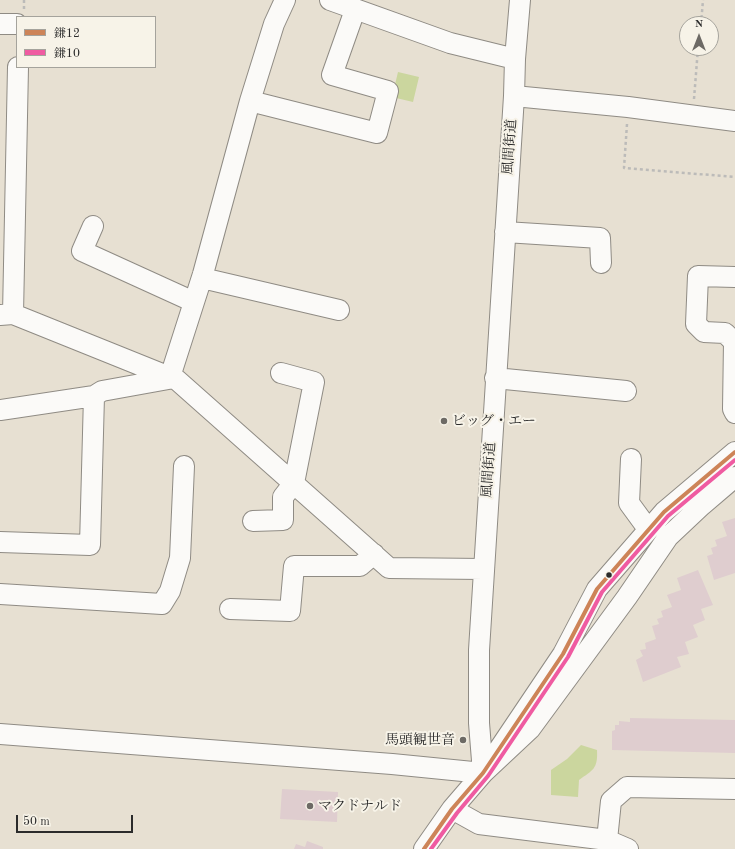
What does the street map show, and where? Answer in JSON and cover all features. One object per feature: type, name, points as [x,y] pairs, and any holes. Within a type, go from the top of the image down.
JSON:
[{"type":"street","points":[[172,378],[202,278],[250,101],[274,24],[285,0]]},
{"type":"street","points":[[330,0],[450,43],[515,59]]},
{"type":"street","name":"風間街道","points":[[483,773],[479,723],[479,650],[514,96],[515,59],[520,0]]},
{"type":"street","points":[[250,101],[377,133],[388,91],[332,75],[356,10]]},
{"type":"street","points":[[0,24],[16,24]]},
{"type":"street","points":[[18,68],[6,314],[177,380],[389,568],[483,569]]},
{"type":"street","points":[[514,96],[735,121]]},
{"type":"street","points":[[93,226],[82,251],[194,302]]},
{"type":"street","points":[[505,232],[600,238],[601,263]]},
{"type":"street","points":[[735,277],[698,276],[696,324],[704,332],[725,333],[734,341],[733,408],[735,412]]},
{"type":"street","points":[[202,278],[339,310]]},
{"type":"street","points":[[253,521],[283,520],[284,497],[294,483],[314,382],[280,373]]},
{"type":"street","points":[[0,410],[94,396],[102,390],[172,378]]},
{"type":"street","points":[[495,378],[626,391]]},
{"type":"street","points":[[0,542],[90,545],[94,396]]},
{"type":"street","points":[[483,773],[563,654],[597,589],[664,512],[735,452]]},
{"type":"street","points":[[631,459],[629,503],[648,529]]},
{"type":"street","points":[[0,594],[162,604],[170,591],[180,558],[184,466]]},
{"type":"street","points":[[424,849],[452,809],[483,773],[530,729],[627,597],[668,537],[735,477]]},
{"type":"street","points":[[230,609],[290,611],[294,566],[360,566],[374,554]]},
{"type":"street","points":[[0,734],[392,764],[483,773]]},
{"type":"street","points":[[607,840],[611,801],[627,787],[735,788]]},
{"type":"street","points":[[452,809],[479,824],[607,840],[628,849]]},
{"type":"path","points":[[702,16],[703,0]]},
{"type":"path","points":[[692,116],[697,56]]},
{"type":"path","points":[[628,108],[624,168],[735,177]]},
{"type":"green space","points":[[398,72],[419,77],[413,102],[392,97]]},
{"type":"green space","points":[[581,745],[597,750],[597,761],[594,768],[579,780],[578,797],[551,795],[551,770],[567,759]]},
{"type":"building","points":[[735,518],[735,573],[714,580],[707,556],[713,554],[711,548],[717,546],[715,540],[727,536],[722,522]]},
{"type":"building","points":[[698,570],[713,605],[701,609],[705,620],[693,625],[698,637],[685,642],[689,654],[677,657],[681,667],[643,682],[636,660],[643,656],[640,650],[646,649],[645,643],[656,639],[652,626],[659,624],[657,619],[663,617],[661,611],[672,607],[667,595],[681,590],[677,578]]},
{"type":"building","points":[[630,718],[735,720],[735,753],[612,750],[612,731],[615,730],[615,725],[619,725],[619,721],[630,722]]},
{"type":"building","points":[[282,789],[338,792],[337,822],[280,819]]},
{"type":"building","points":[[307,841],[323,847],[323,849],[294,849],[296,844],[305,847]]},
{"type":"transit line","name":"鎌12","points":[[424,849],[452,809],[483,773],[563,654],[597,589],[664,512],[735,452]]},
{"type":"transit line","name":"鎌10","points":[[431,849],[457,813],[488,776],[568,657],[602,592],[668,516],[735,460]]},
{"type":"place","name":"ビッグ・エー","points":[[444,421]]},
{"type":"place","name":"馬頭観世音","points":[[463,740]]},
{"type":"place","name":"マクドナルド","points":[[310,806]]}]
